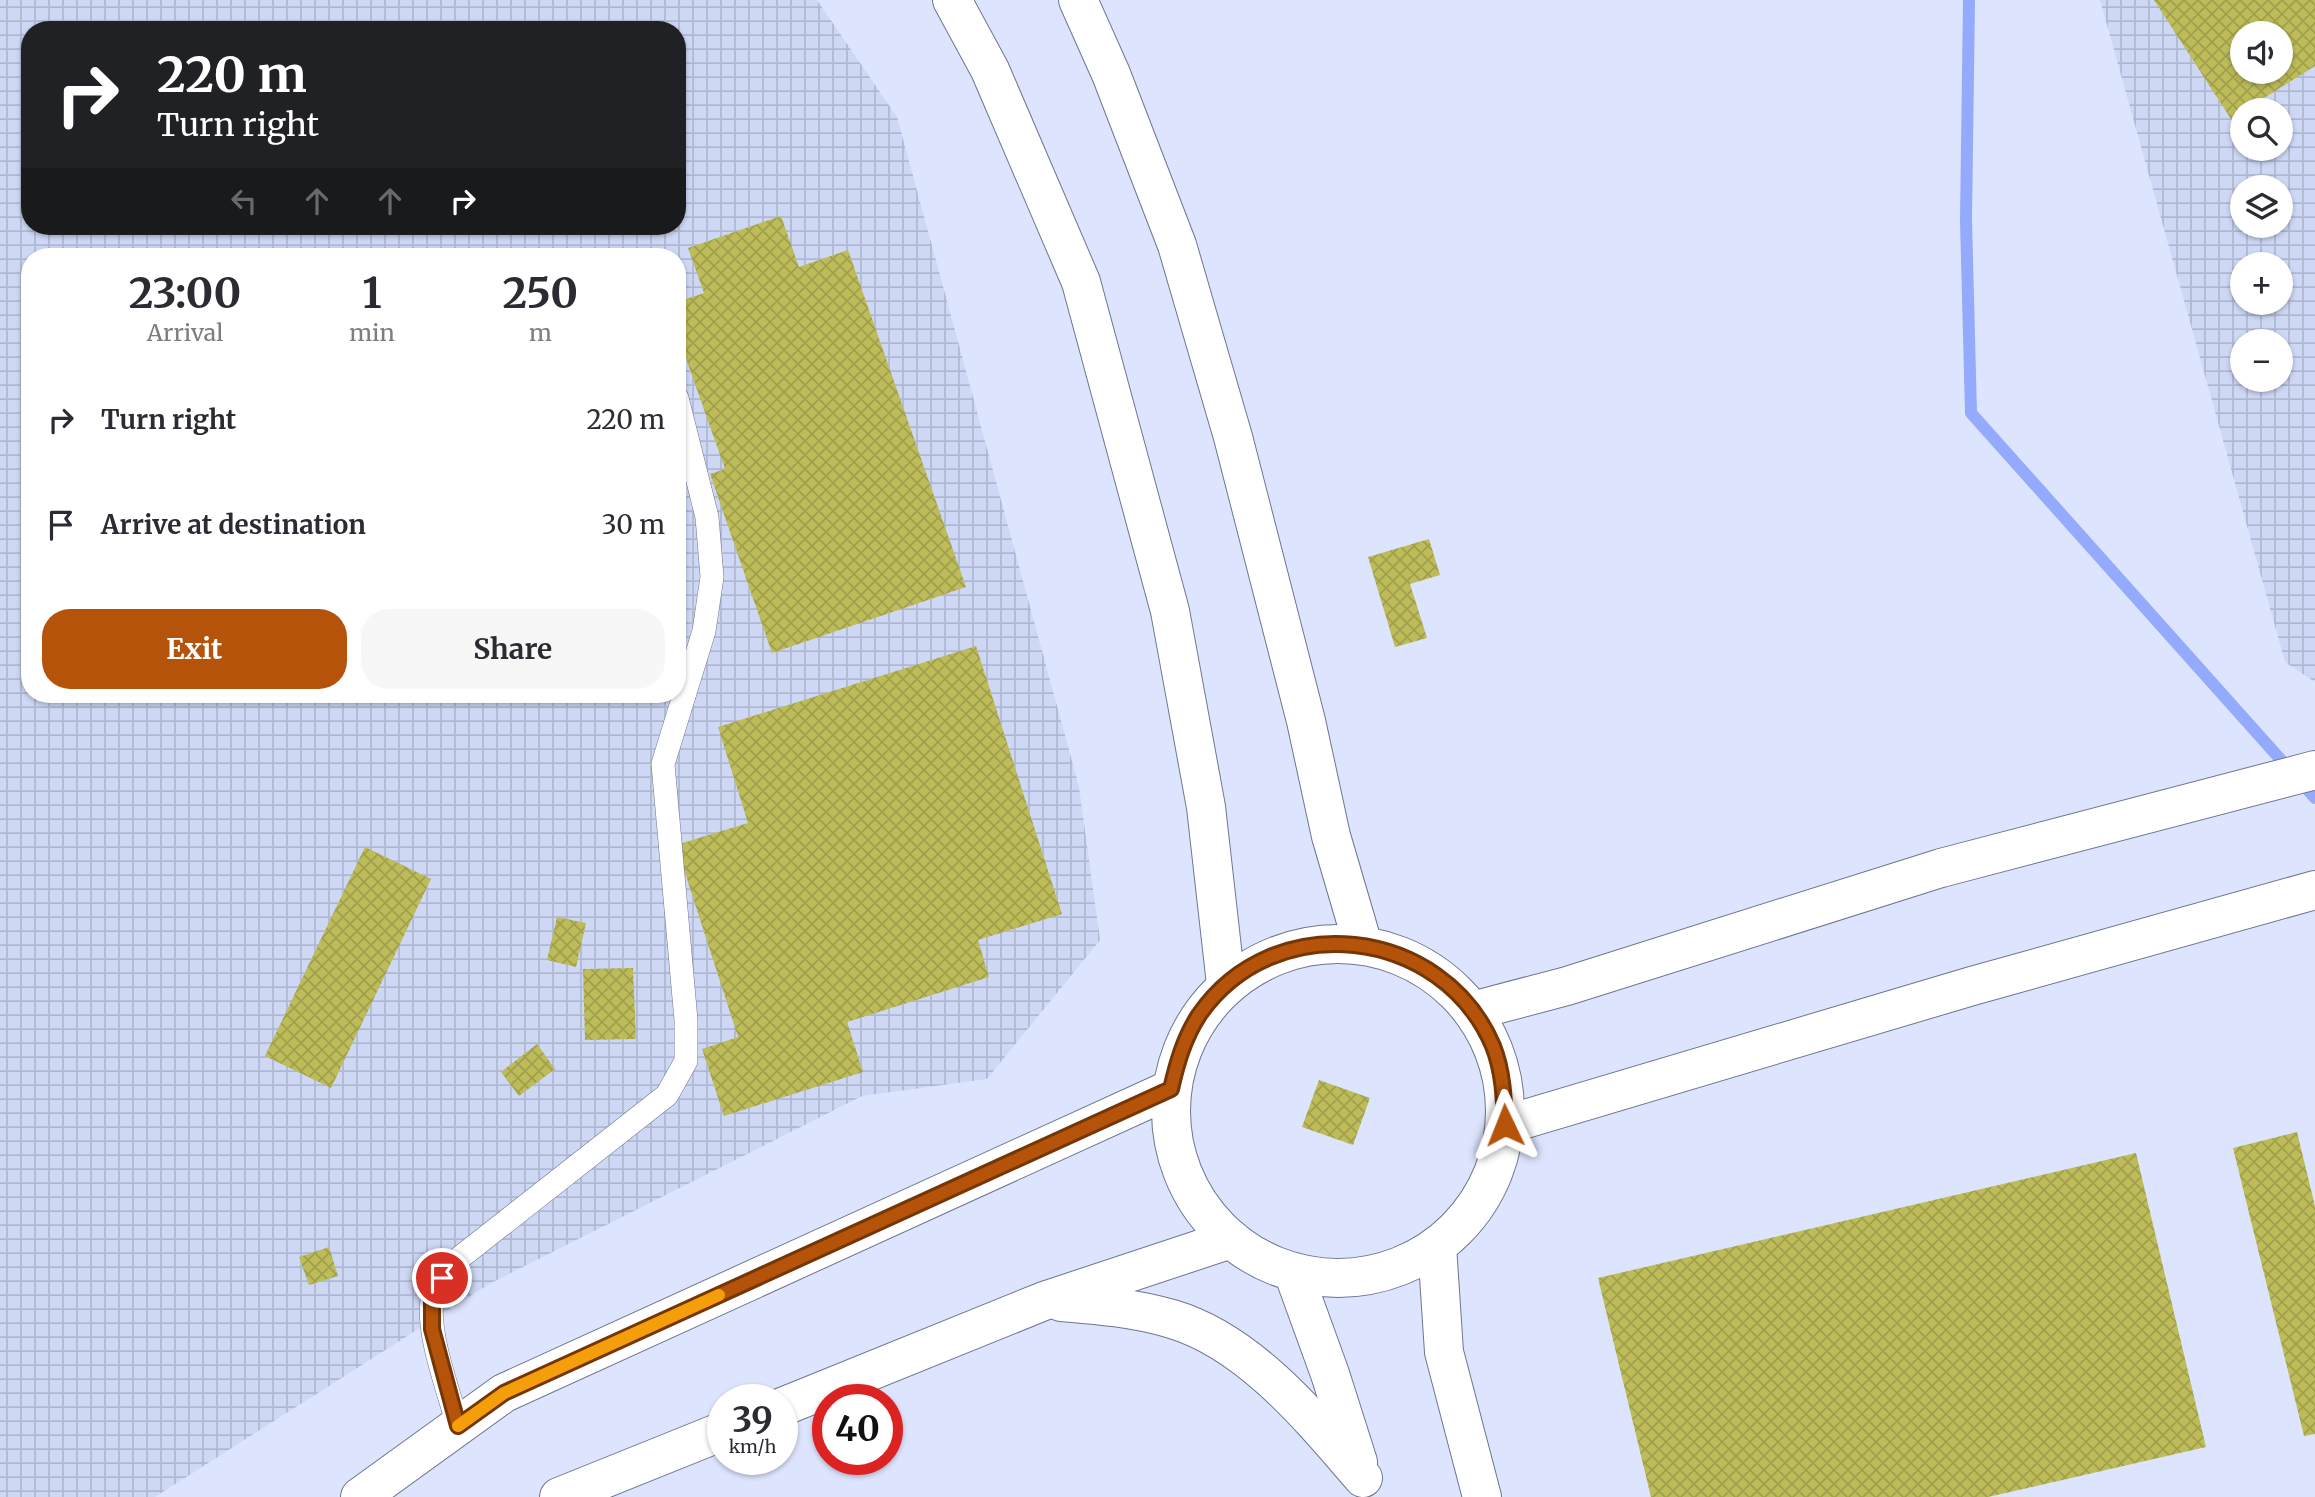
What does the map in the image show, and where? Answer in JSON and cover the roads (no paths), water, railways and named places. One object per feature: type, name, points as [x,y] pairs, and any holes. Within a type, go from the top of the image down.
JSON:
[{"type":"street","points":[[951,0],[990,69],[1081,282],[1170,611],[1206,807],[1226,984]]},
{"type":"street","points":[[1078,0],[1111,74],[1177,245],[1233,436],[1306,721],[1331,836],[1363,945]]},
{"type":"street","points":[[1472,1011],[1567,986],[1941,868],[2315,770]]},
{"type":"street","points":[[1505,1125],[1972,986],[2315,890]]},
{"type":"street","points":[[1314,944],[1363,945],[1405,957],[1442,980],[1472,1011],[1493,1046],[1503,1084],[1505,1125],[1498,1160],[1484,1193],[1464,1223],[1437,1247],[1405,1265],[1368,1275],[1330,1278],[1293,1272],[1260,1259],[1231,1240],[1202,1209],[1182,1172],[1171,1131],[1171,1089],[1180,1050],[1199,1014],[1226,984],[1267,958],[1314,944]]},
{"type":"street","points":[[360,1497],[504,1393],[1171,1089]]},
{"type":"street","points":[[798,1401],[1044,1301],[1231,1240]]},
{"type":"street","points":[[1437,1247],[1444,1352],[1482,1497]]},
{"type":"street","points":[[1293,1272],[1330,1374],[1365,1488]]},
{"type":"street","points":[[1044,1301],[1119,1307],[1174,1320],[1225,1344],[1308,1415],[1365,1488]]},
{"type":"street","points":[[559,1497],[707,1437]]},
{"type":"lane","points":[[686,434],[707,517],[712,577],[704,631],[686,689]]},
{"type":"lane","points":[[458,1426],[432,1329],[432,1298],[442,1278],[453,1263],[667,1095],[686,1061],[686,1020],[663,764],[682,703]]},
{"type":"waterway","points":[[1969,0],[1966,220],[1971,413],[2315,798]]}]
